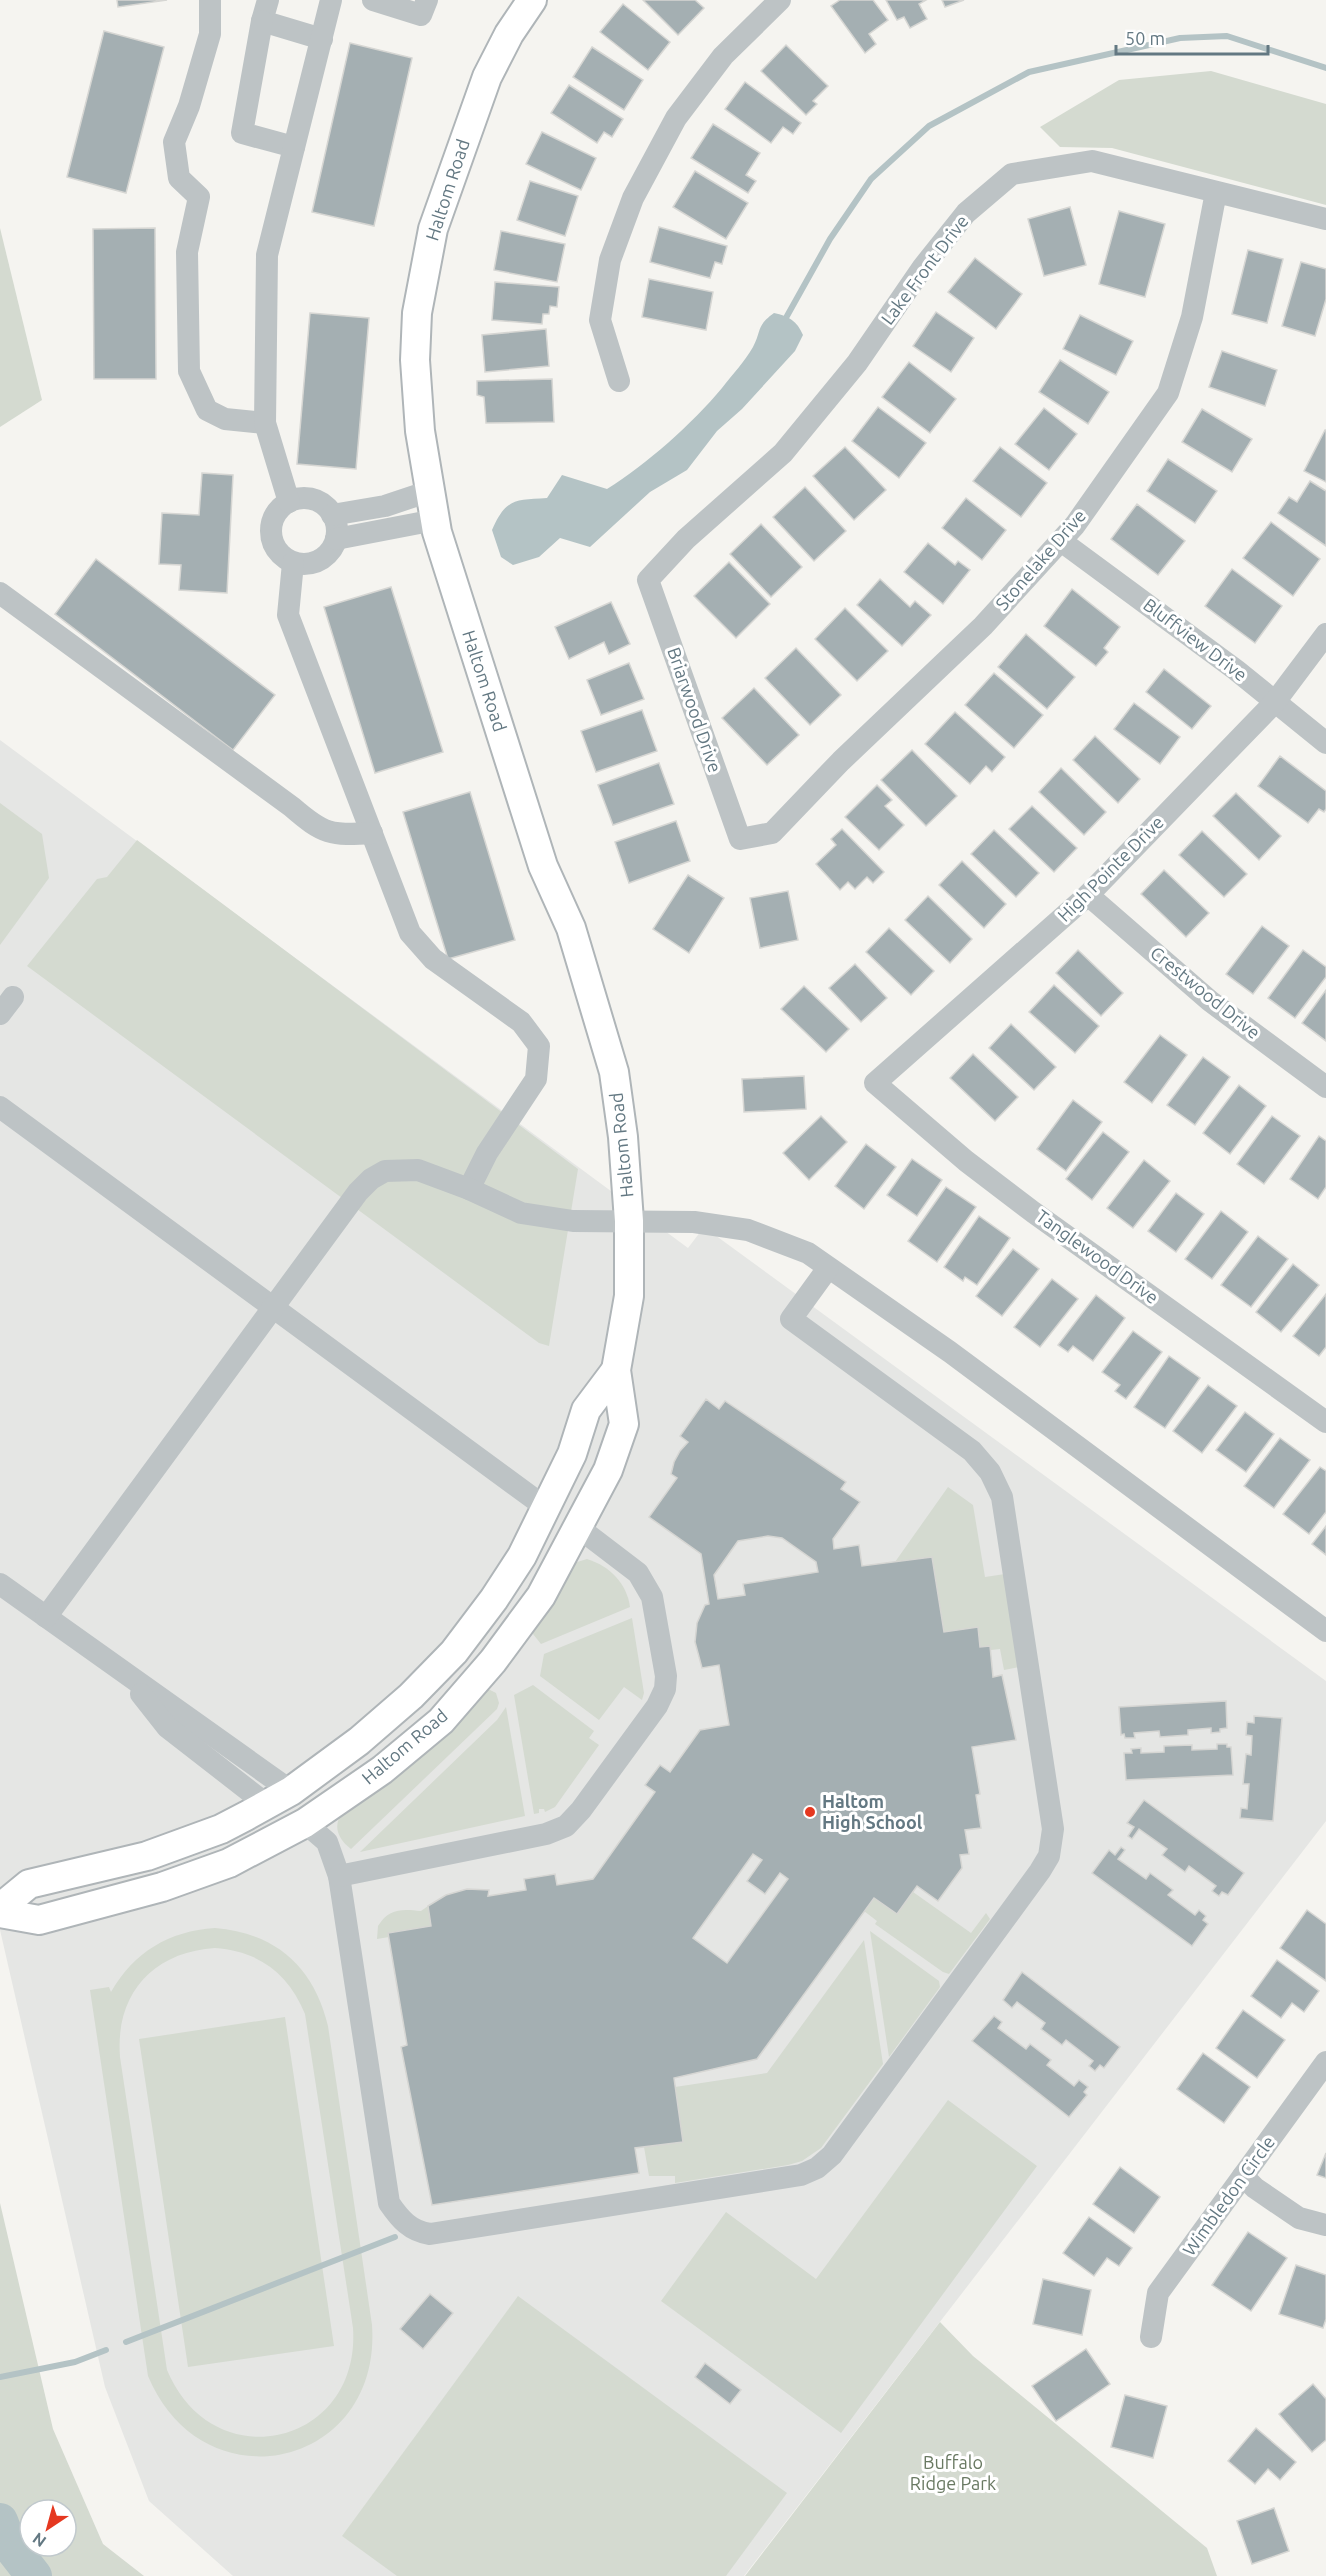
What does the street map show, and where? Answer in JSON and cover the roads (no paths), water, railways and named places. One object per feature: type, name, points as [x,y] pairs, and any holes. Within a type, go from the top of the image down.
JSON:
[{"type":"main road","name":"Haltom Road","points":[[0,1913],[39,1920],[162,1887],[229,1863],[305,1823],[382,1770],[441,1721],[493,1661],[541,1596],[608,1470],[624,1424],[616,1370],[629,1296],[629,1221],[624,1137],[614,1072],[571,928],[539,855],[435,520],[420,431],[415,360],[417,313],[433,229],[487,77],[509,34],[532,0]]},
{"type":"main road","name":"Haltom Road","points":[[0,1908],[29,1884],[147,1857],[220,1829],[291,1791],[359,1741],[411,1696],[454,1652],[494,1599],[522,1556],[572,1454],[586,1410],[616,1370]]},
{"type":"main road","points":[[545,1508],[579,1528]]},
{"type":"main road","points":[[291,1791],[305,1823]]},
{"type":"main road","points":[[266,1804],[305,1823]]},
{"type":"street","points":[[210,0],[210,34],[189,106],[174,142],[179,178],[199,197],[188,252],[189,371],[207,410],[225,419],[265,423]]},
{"type":"street","points":[[289,502],[265,423],[267,255],[331,0]]},
{"type":"street","points":[[373,0],[421,15],[427,0]]},
{"type":"street","points":[[619,381],[600,320],[610,260],[633,198],[676,118],[723,56],[780,0]]},
{"type":"street","points":[[294,147],[242,133],[265,10],[321,39]]},
{"type":"street","name":"Lake Front Drive","points":[[648,580],[694,532],[783,453],[857,363],[923,267],[966,213],[1012,174],[1092,161],[1326,219]]},
{"type":"street","name":"Stonelake Drive","points":[[740,839],[772,833],[842,761],[983,626],[1075,525],[1168,393],[1192,317],[1216,192]]},
{"type":"street","points":[[332,515],[385,506],[430,491]]},
{"type":"street","points":[[295,499],[308,499],[325,506],[332,515],[336,528],[336,539],[330,552],[316,562],[293,563],[279,554],[273,545],[270,534],[272,521],[277,511],[289,502],[295,499]]},
{"type":"street","points":[[336,539],[435,520]]},
{"type":"street","name":"Bluffview Drive","points":[[1061,541],[1236,670],[1326,743]]},
{"type":"street","points":[[293,563],[288,615],[411,933],[433,958],[521,1022],[539,1046],[536,1079],[487,1153],[469,1189]]},
{"type":"street","name":"Briarwood Drive","points":[[648,580],[740,839]]},
{"type":"street","points":[[0,592],[292,807],[316,829],[342,835],[372,833]]},
{"type":"street","name":"High Pointe Drive","points":[[875,1083],[1088,895],[1275,702],[1326,634]]},
{"type":"street","name":"Crestwood Drive","points":[[1088,895],[1210,1001],[1326,1087]]},
{"type":"street","name":"Tanglewood Drive","points":[[875,1083],[966,1161],[1326,1422]]},
{"type":"street","points":[[0,1107],[545,1508]]},
{"type":"street","points":[[46,1617],[333,1225],[371,1179],[385,1171],[418,1170],[469,1189],[522,1214],[573,1221],[694,1222],[748,1230],[808,1253],[950,1352],[1326,1631]]},
{"type":"street","points":[[305,1823],[327,1842],[339,1876],[389,2203],[401,2221],[417,2232],[430,2234],[801,2175],[817,2168],[832,2155],[1040,1871],[1049,1856],[1053,1829],[1002,1497],[990,1472],[972,1451],[790,1319],[828,1268]]},
{"type":"street","points":[[339,1876],[546,1834],[566,1826],[581,1810],[657,1706],[665,1689],[666,1676],[652,1597],[638,1573],[579,1528]]},
{"type":"street","points":[[0,1584],[291,1791]]},
{"type":"street","points":[[128,1676],[167,1727],[266,1804]]},
{"type":"street","name":"Wimbledon Circle","points":[[1151,2337],[1158,2293],[1326,2062]]},
{"type":"street","points":[[1243,2176],[1255,2188],[1299,2218],[1326,2225]]},
{"type":"waterway","points":[[787,316],[830,239],[871,179],[929,126],[1029,72],[1180,38],[1227,36],[1326,68]]},
{"type":"waterway","points":[[126,2342],[395,2237]]},
{"type":"waterway","points":[[0,2377],[75,2362],[106,2350]]},
{"type":"waterway","points":[[0,2521],[9,2544],[34,2576]]},
{"type":"place","name":"Haltom High School","points":[[810,1812]]},
{"type":"park label","name":"Buffalo Ridge Park","points":[[953,2473]]}]
